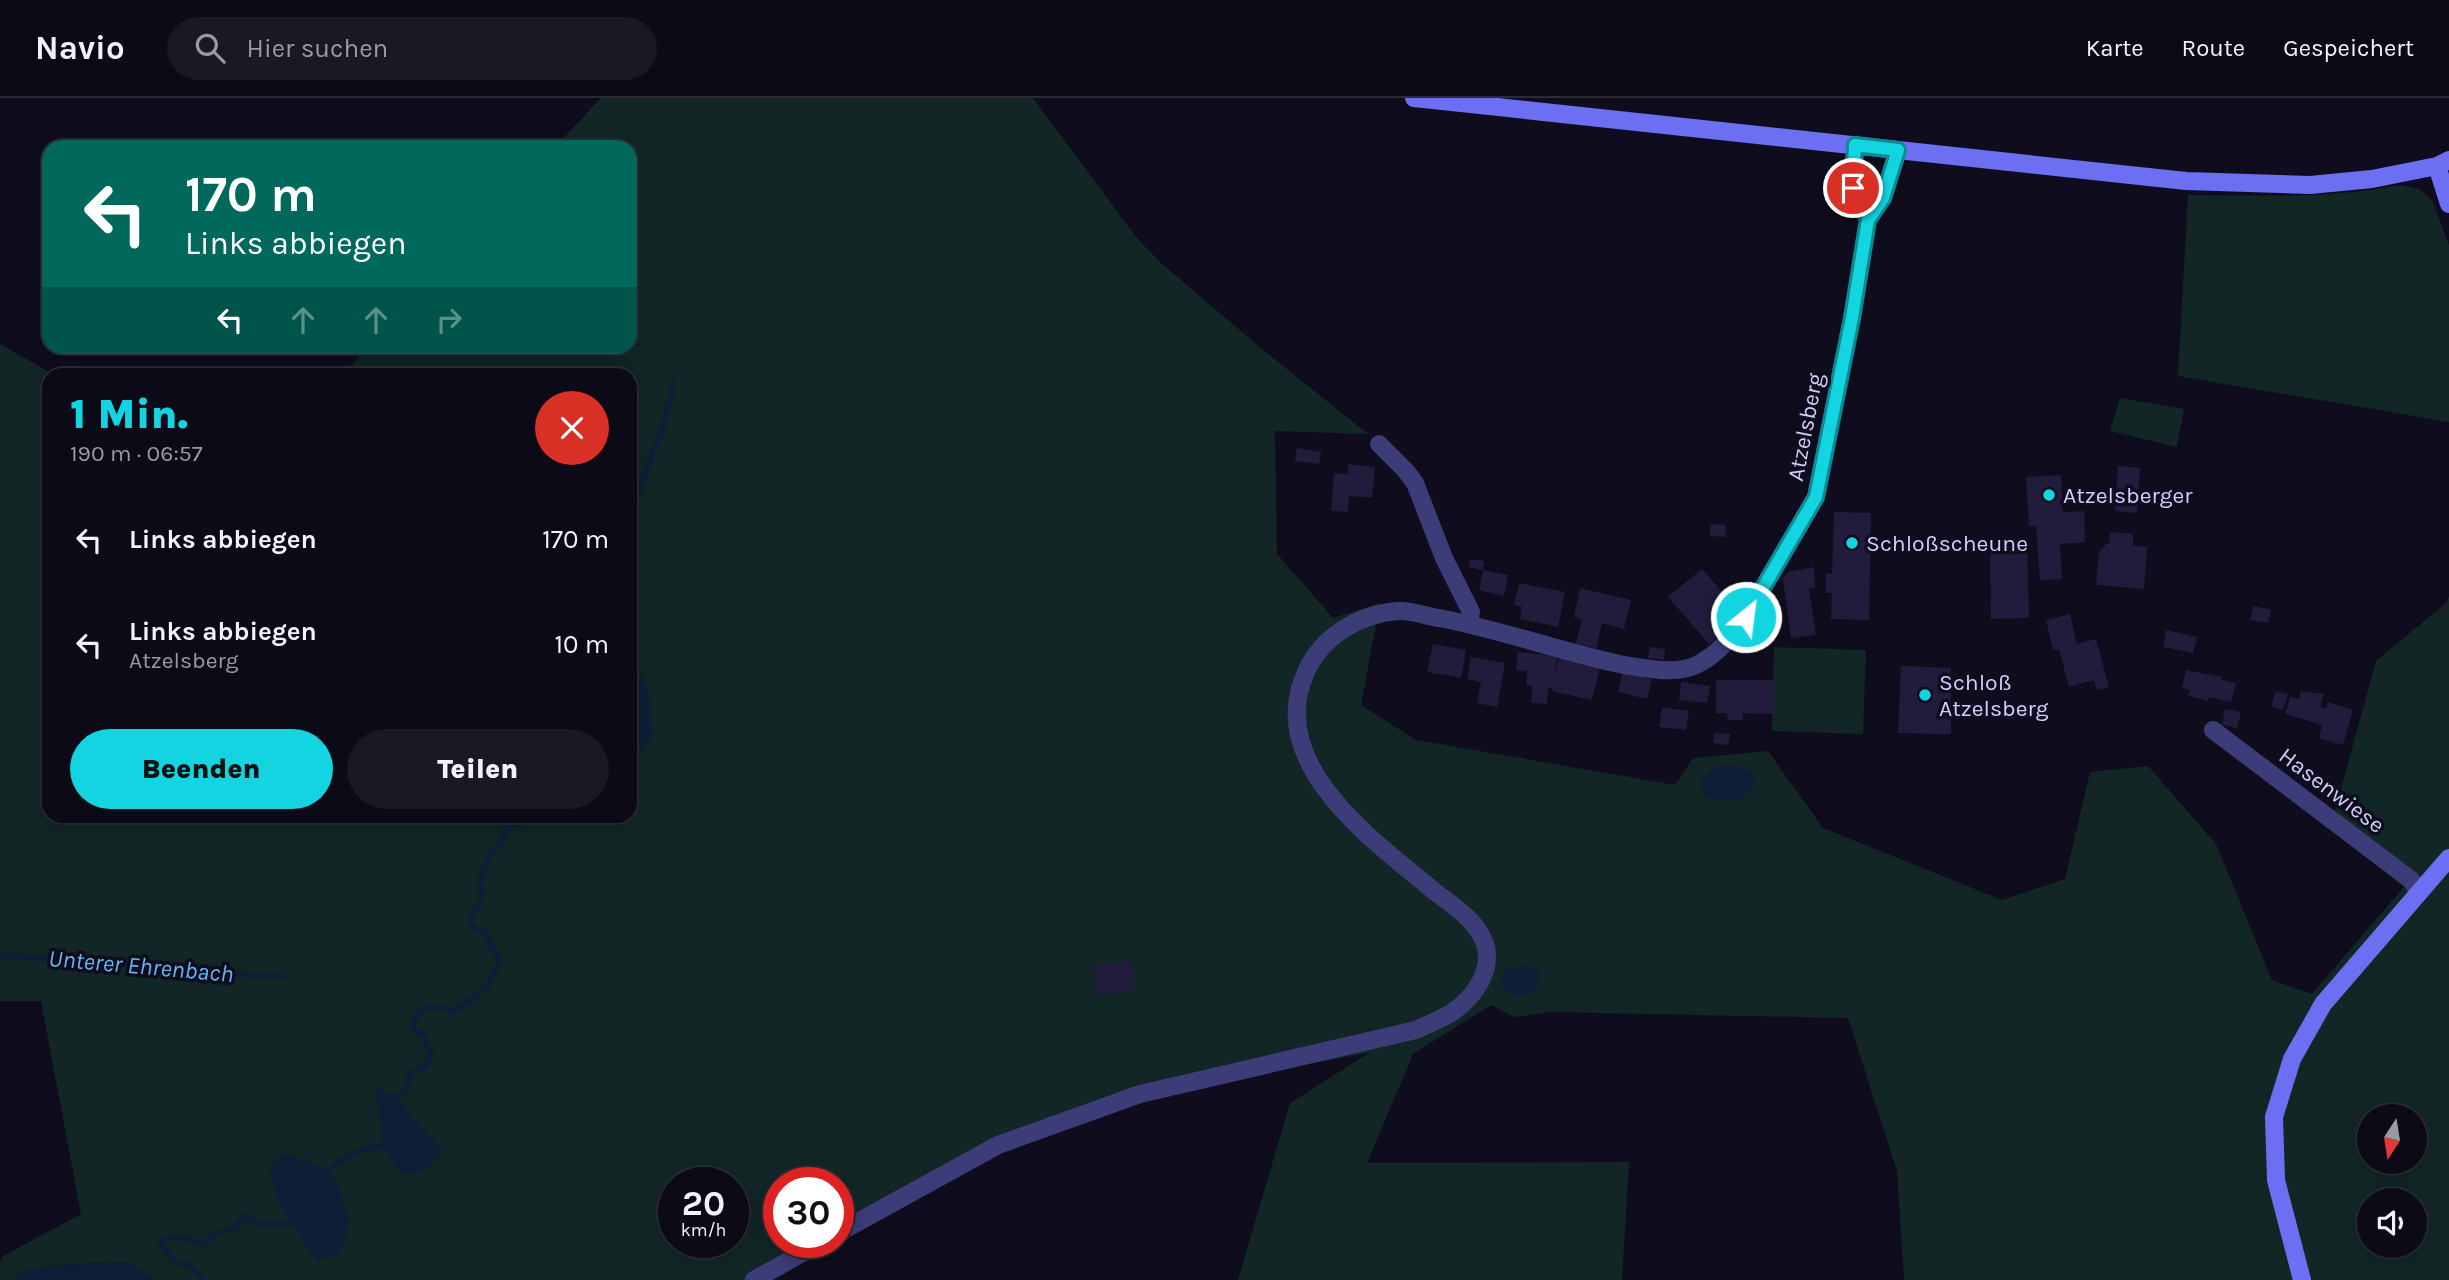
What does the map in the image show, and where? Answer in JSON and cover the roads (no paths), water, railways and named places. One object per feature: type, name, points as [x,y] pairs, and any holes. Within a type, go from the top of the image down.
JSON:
[{"type":"street","points":[[1414,98],[2186,181],[2310,186],[2372,179],[2443,163],[2449,204]]},
{"type":"street","points":[[1855,145],[1853,188],[1858,205],[1868,220]]},
{"type":"street","name":"Atzelsberg","points":[[854,1224],[998,1145],[1140,1094],[1416,1030],[1454,1012],[1479,987],[1486,967],[1485,944],[1472,922],[1402,864],[1340,807],[1307,764],[1299,743],[1295,719],[1297,695],[1305,672],[1314,656],[1341,630],[1362,617],[1400,611],[1469,624],[1648,669],[1679,670],[1701,663],[1735,632],[1816,497],[1852,318],[1868,220],[1883,198],[1898,150]]},
{"type":"street","points":[[1379,444],[1415,482],[1444,558],[1471,612],[1469,624]]},
{"type":"street","name":"Hasenwiese","points":[[2213,730],[2411,880],[2419,892]]},
{"type":"street","points":[[2302,1280],[2276,1180],[2274,1117],[2292,1059],[2323,1004],[2449,858]]},
{"type":"street","points":[[754,1280],[793,1258]]},
{"type":"water","points":[[637,672],[647,689],[652,739],[637,750]]},
{"type":"water","points":[[1722,766],[1740,767],[1755,773],[1751,789],[1738,802],[1706,797],[1700,781],[1713,769]]},
{"type":"water","points":[[1525,965],[1540,971],[1535,990],[1517,998],[1501,984],[1505,970]]},
{"type":"water","points":[[376,1088],[395,1097],[443,1151],[422,1173],[401,1173],[383,1146]]},
{"type":"water","points":[[286,1153],[328,1170],[339,1187],[350,1221],[341,1253],[317,1262],[278,1201],[269,1168]]},
{"type":"water","points":[[128,1262],[155,1280],[14,1280],[23,1271],[60,1265]]},
{"type":"waterway","points":[[637,496],[663,427],[674,382]]},
{"type":"waterway","points":[[399,1104],[395,1097],[406,1088],[410,1074],[426,1066],[432,1054],[426,1044],[426,1036],[412,1026],[417,1015],[430,1006],[454,1011],[487,987],[500,961],[484,930],[473,928],[470,920],[482,899],[481,877],[489,854],[499,846],[508,825],[520,823]]},
{"type":"waterway","name":"Unterer Ehrenbach","points":[[0,955],[282,977]]},
{"type":"waterway","points":[[324,1176],[353,1154],[380,1146],[388,1147]]},
{"type":"waterway","points":[[204,1280],[189,1265],[172,1258],[160,1242],[163,1238],[189,1238],[204,1244],[215,1234],[232,1229],[246,1216],[257,1223],[268,1225],[292,1222],[296,1217]]},
{"type":"place","name":"Atzelsberger","points":[[2049,495]]},
{"type":"place","name":"Schloßscheune","points":[[1852,543]]},
{"type":"place","name":"Schloß Atzelsberg","points":[[1925,695]]}]
